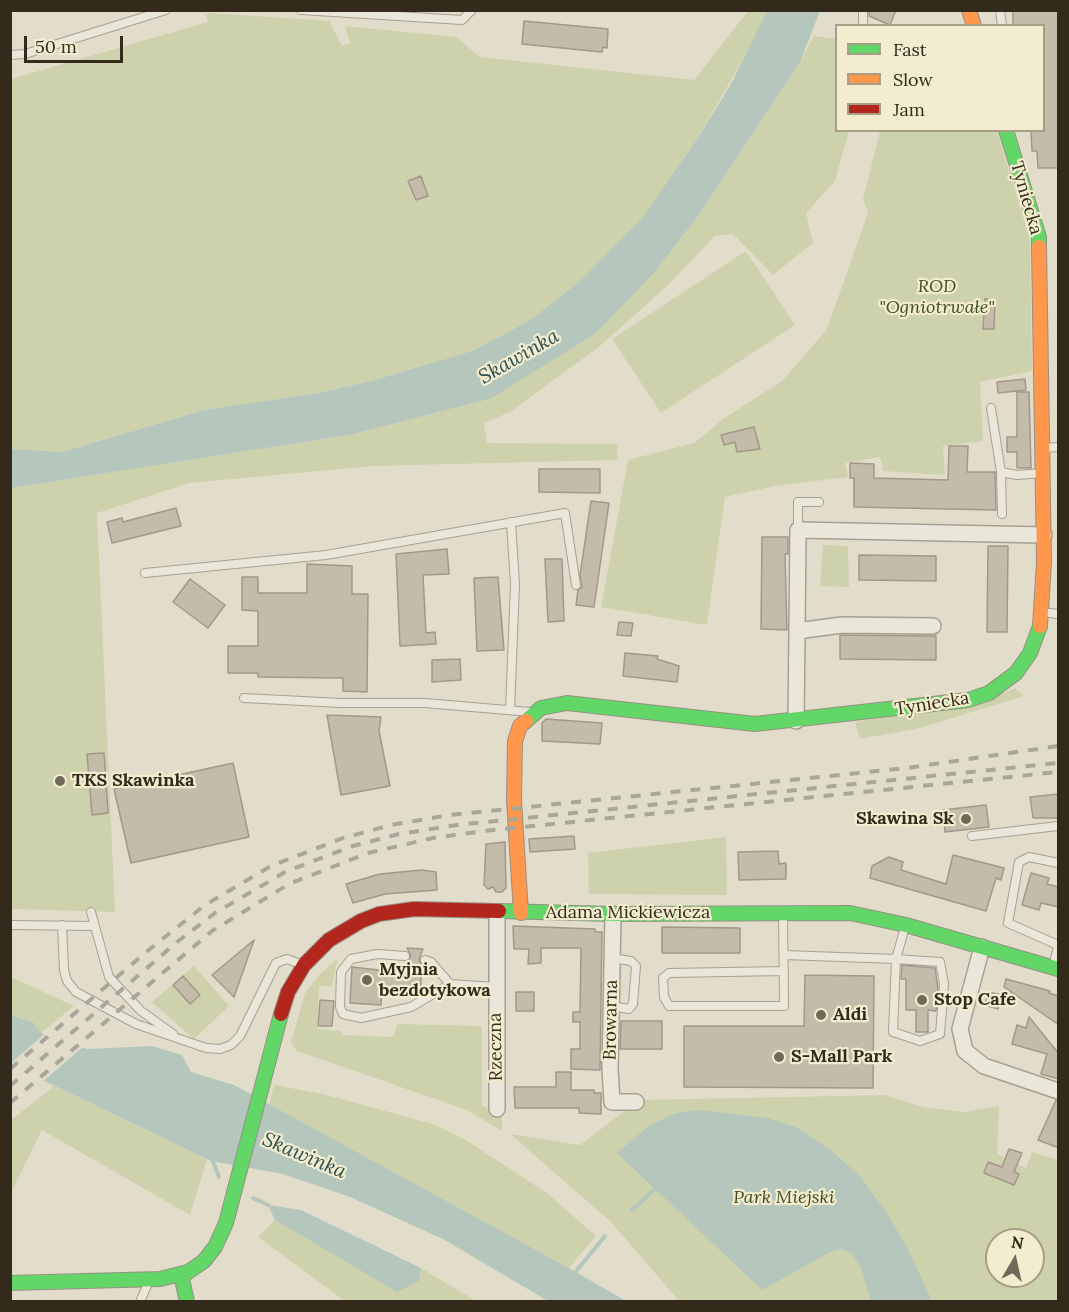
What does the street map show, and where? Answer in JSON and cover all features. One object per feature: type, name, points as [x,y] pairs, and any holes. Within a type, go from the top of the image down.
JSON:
[{"type":"street","name":"Tyniecka","points":[[533,713],[548,705],[567,703],[731,723],[796,721],[968,700],[988,693],[1023,664],[1038,634],[1042,612],[1044,473],[1039,237],[1007,132]]},
{"type":"street","points":[[796,721],[798,530],[1044,535]]},
{"type":"street","points":[[797,631],[842,625],[933,626]]},
{"type":"street","points":[[521,913],[514,753],[517,733],[533,713]]},
{"type":"street","name":"Adama Mickiewicza","points":[[175,1276],[193,1269],[209,1256],[226,1223],[268,1055],[285,1000],[304,965],[336,935],[379,914],[414,909],[613,914],[850,913],[906,925],[1056,969]]},
{"type":"street","name":"Rzeczna","points":[[497,912],[495,987],[497,1109]]},
{"type":"street","name":"Browarna","points":[[613,914],[610,1006],[612,1102],[636,1102]]},
{"type":"street","points":[[982,947],[960,1029],[965,1051],[984,1066],[1059,1091]]},
{"type":"street","points":[[10,1283],[150,1280],[175,1276]]},
{"type":"street","points":[[173,1302],[175,1276]]},
{"type":"street","points":[[175,1276],[187,1302]]},
{"type":"lane","points":[[10,55],[25,54],[166,10]]},
{"type":"lane","points":[[301,10],[462,21],[472,10]]},
{"type":"lane","points":[[991,408],[1001,472],[1002,514]]},
{"type":"lane","points":[[1043,448],[1059,447]]},
{"type":"lane","points":[[1001,472],[1017,475],[1044,473]]},
{"type":"lane","points":[[798,530],[798,502],[819,502]]},
{"type":"lane","points":[[145,573],[326,555],[565,513],[576,585]]},
{"type":"lane","points":[[510,710],[515,584],[511,522]]},
{"type":"lane","points":[[1042,612],[1059,614]]},
{"type":"lane","points":[[244,698],[341,703],[425,703],[533,713]]},
{"type":"lane","points":[[972,836],[1059,826]]},
{"type":"lane","points":[[1056,969],[1059,946],[1008,922],[1019,862],[1029,857],[1059,863]]},
{"type":"lane","points":[[91,912],[93,926],[109,977],[141,1011],[182,1040]]},
{"type":"lane","points":[[783,912],[784,955],[784,971],[784,1006],[669,1006],[664,997],[663,978],[669,973],[784,971]]},
{"type":"lane","points":[[10,925],[93,926]]},
{"type":"lane","points":[[63,925],[64,970],[67,981],[76,992],[136,1024],[206,1048],[220,1049],[231,1045],[240,1036],[276,963],[287,959],[304,965]]},
{"type":"lane","points":[[784,955],[896,959],[940,962],[944,984],[940,1034],[920,1041],[894,1032],[896,959],[906,925]]},
{"type":"lane","points":[[405,956],[377,954],[351,959],[341,972],[340,1006],[343,1014],[361,1018],[411,1007],[450,984],[495,987]]},
{"type":"lane","points":[[610,1006],[629,1009],[633,1004],[636,966],[631,961],[612,958]]},
{"type":"lane","points":[[425,960],[431,962],[450,984]]},
{"type":"lane","points":[[140,1302],[150,1280]]},
{"type":"green space","points":[[748,11],[767,11],[762,26],[699,136],[643,217],[580,281],[529,321],[472,351],[371,381],[318,393],[204,410],[62,452],[11,449],[11,79],[208,22],[206,15],[211,13],[329,21],[342,46],[350,43],[345,26],[456,37],[480,57],[694,80]]},
{"type":"green space","points":[[814,36],[835,39],[835,132],[849,132],[835,181],[806,213],[813,243],[773,275],[733,234],[715,236],[667,286],[599,347],[510,412],[484,423],[487,443],[618,444],[617,460],[374,466],[189,483],[97,513],[115,912],[11,909],[10,488],[349,435],[490,399],[653,274],[696,219],[800,62]]},
{"type":"green space","name":"ROD \"Ogniotrwałe\"","points":[[880,132],[997,132],[1030,240],[1032,371],[980,382],[983,441],[943,446],[945,475],[883,471],[880,457],[845,463],[848,477],[775,486],[725,497],[707,625],[601,607],[628,460],[694,443],[723,419],[782,381],[827,329],[868,213],[863,199]]},
{"type":"green space","points":[[746,251],[795,325],[661,413],[612,339]]},
{"type":"green space","points":[[823,545],[848,546],[849,587],[820,586]]},
{"type":"green space","points":[[1015,688],[1024,696],[920,728],[860,739],[855,722],[984,702]]},
{"type":"green space","points":[[726,837],[727,895],[589,894],[588,853]]},
{"type":"green space","points":[[338,958],[332,986],[319,986],[317,1029],[342,1031],[342,1035],[394,1037],[397,1024],[482,1026],[482,1106],[502,1114],[502,1131],[467,1110],[297,1051],[291,1043],[305,993],[320,974]]},
{"type":"green space","points":[[194,966],[229,1006],[194,1039],[152,1002]]},
{"type":"green space","points":[[11,977],[74,1006],[41,1033],[33,1022],[11,1015]]},
{"type":"green space","points":[[274,1085],[323,1094],[433,1124],[466,1140],[547,1193],[596,1236],[569,1268],[269,1105]]},
{"type":"green space","points":[[54,1086],[207,1159],[190,1215],[42,1130],[11,1193],[11,1120]]},
{"type":"green space","name":"Park Miejski","points":[[884,1095],[923,1107],[963,1112],[999,1106],[997,1154],[1026,1168],[1032,1152],[1058,1160],[1058,1301],[679,1301],[610,1221],[510,1134],[580,1145],[639,1100]]},
{"type":"green space","points":[[275,1220],[397,1291],[419,1281],[421,1268],[476,1301],[345,1301],[258,1237]]},
{"type":"water","name":"Skawinka","points":[[767,11],[820,11],[800,62],[696,219],[653,274],[595,334],[490,399],[349,435],[11,488],[11,449],[62,452],[204,410],[318,393],[371,381],[472,351],[529,321],[580,281],[643,217],[699,136],[731,84]]},
{"type":"water","name":"Skawinka","points":[[10,1015],[33,1022],[41,1033],[87,1049],[152,1046],[182,1055],[191,1072],[234,1085],[626,1301],[548,1301],[443,1239],[350,1197],[283,1174],[211,1161],[11,1065]]},
{"type":"water","points":[[701,1110],[768,1118],[798,1128],[832,1151],[860,1176],[887,1213],[909,1251],[932,1301],[871,1301],[861,1268],[851,1253],[841,1249],[830,1252],[762,1290],[617,1153],[650,1125],[676,1113]]},
{"type":"water","points":[[268,1205],[301,1210],[421,1268],[419,1281],[397,1292],[275,1220]]},
{"type":"pier","points":[[47,1032],[85,1045],[41,1083],[10,1068],[11,1063]]},
{"type":"building","points":[[869,10],[896,10],[890,24],[869,16]]},
{"type":"building","points":[[1013,10],[1059,10],[1059,168],[1038,168],[1037,151],[1032,151],[1031,132],[1045,132],[1045,24],[1013,24]]},
{"type":"building","points":[[524,21],[608,29],[607,48],[603,47],[602,52],[522,44]]},
{"type":"building","points":[[421,176],[428,196],[416,200],[408,181]]},
{"type":"building","points":[[985,299],[995,300],[994,329],[983,329]]},
{"type":"building","points":[[1025,379],[1026,390],[998,393],[997,382]]},
{"type":"building","points":[[1017,392],[1029,392],[1031,468],[1017,468],[1017,452],[1007,452],[1007,437],[1017,437]]},
{"type":"building","points":[[754,427],[760,449],[737,452],[735,442],[724,445],[721,435]]},
{"type":"building","points":[[949,446],[968,446],[967,472],[995,472],[996,510],[854,507],[854,478],[850,478],[850,463],[874,464],[874,478],[948,480]]},
{"type":"building","points":[[539,469],[600,469],[600,493],[539,492]]},
{"type":"building","points":[[591,501],[609,503],[594,607],[576,605],[578,590],[582,587],[580,575]]},
{"type":"building","points":[[176,508],[181,526],[112,543],[107,522],[122,518],[123,522]]},
{"type":"building","points":[[762,537],[788,537],[788,554],[785,554],[787,630],[761,629]]},
{"type":"building","points":[[988,546],[1008,546],[1007,632],[987,632]]},
{"type":"building","points":[[447,549],[449,574],[423,575],[426,633],[435,632],[436,644],[400,646],[396,554]]},
{"type":"building","points":[[859,555],[936,556],[936,581],[859,580]]},
{"type":"building","points":[[545,559],[562,559],[564,621],[548,622]]},
{"type":"building","points":[[307,564],[352,566],[352,594],[368,594],[367,692],[343,691],[343,678],[258,677],[258,673],[228,673],[228,646],[258,646],[258,611],[242,610],[242,577],[258,577],[258,593],[307,593]]},
{"type":"building","points":[[498,577],[504,650],[477,651],[474,578]]},
{"type":"building","points":[[190,579],[225,605],[208,628],[173,602]]},
{"type":"building","points":[[619,622],[633,623],[631,636],[617,635]]},
{"type":"building","points":[[840,635],[936,636],[936,660],[840,659]]},
{"type":"building","points":[[625,653],[658,656],[657,659],[679,666],[677,682],[623,676]]},
{"type":"building","points":[[460,659],[461,680],[432,682],[432,660]]},
{"type":"building","points":[[327,715],[381,717],[379,731],[390,786],[341,795]]},
{"type":"building","points":[[546,719],[602,723],[600,744],[542,741],[542,723]]},
{"type":"building","points":[[104,753],[108,813],[92,815],[87,754]]},
{"type":"building","points":[[233,763],[249,837],[131,863],[114,789]]},
{"type":"building","points":[[1059,794],[1059,818],[1033,818],[1030,797]]},
{"type":"building","name":"Skawina Sk","points":[[986,805],[989,827],[945,832],[943,810]]},
{"type":"building","points":[[574,836],[575,849],[530,852],[529,839]]},
{"type":"building","points":[[505,842],[506,888],[502,892],[496,892],[493,887],[488,889],[484,885],[486,844]]},
{"type":"building","points":[[778,851],[779,864],[786,863],[786,879],[739,880],[738,852]]},
{"type":"building","points":[[953,855],[1004,868],[1001,880],[996,878],[986,911],[870,878],[872,866],[889,857],[903,862],[901,870],[946,884]]},
{"type":"building","points":[[422,870],[436,872],[437,890],[385,894],[353,903],[346,884],[380,874]]},
{"type":"building","points":[[1031,873],[1049,878],[1047,884],[1059,887],[1059,907],[1041,903],[1039,910],[1022,905]]},
{"type":"building","points":[[513,926],[595,929],[595,932],[602,932],[600,1070],[571,1069],[571,1049],[580,1049],[580,1022],[573,1022],[573,1012],[580,1012],[581,948],[541,948],[541,963],[528,964],[529,949],[514,949]]},
{"type":"building","points":[[662,927],[740,928],[740,953],[662,953]]},
{"type":"building","points":[[254,940],[234,997],[212,975]]},
{"type":"building","points":[[407,948],[423,949],[419,959],[422,965],[420,995],[404,995],[405,988],[382,987],[381,1005],[350,1003],[352,967],[405,973],[406,962],[411,956]]},
{"type":"building","points":[[902,965],[935,968],[938,989],[936,1011],[928,1010],[928,1032],[916,1032],[916,1010],[906,1010],[906,979],[901,979]]},
{"type":"building","name":"S-Mall Park","points":[[805,975],[874,976],[873,1088],[684,1087],[684,1026],[804,1026]]},
{"type":"building","points":[[183,976],[200,995],[190,1004],[173,985]]},
{"type":"building","points":[[1006,979],[1050,991],[1049,993],[1059,996],[1059,1025],[1004,987]]},
{"type":"building","points":[[516,992],[534,992],[534,1011],[516,1011]]},
{"type":"building","points":[[988,992],[1002,995],[998,1009],[985,1005]]},
{"type":"building","points":[[320,1000],[334,1001],[332,1026],[318,1026]]},
{"type":"building","points":[[1029,1017],[1059,1054],[1059,1079],[1041,1074],[1047,1054],[1012,1044],[1017,1025],[1026,1028]]},
{"type":"building","points":[[621,1021],[662,1021],[662,1049],[620,1049]]},
{"type":"building","points":[[556,1072],[571,1072],[571,1090],[594,1090],[594,1093],[601,1093],[601,1114],[579,1113],[579,1108],[515,1108],[514,1087],[556,1087]]},
{"type":"building","points":[[1056,1100],[1059,1101],[1059,1148],[1038,1140]]},
{"type":"building","points":[[1009,1149],[1022,1153],[1014,1172],[1019,1174],[1014,1185],[984,1173],[988,1162],[1002,1167]]},
{"type":"waterway","points":[[212,1159],[219,1177]]},
{"type":"waterway","points":[[632,1210],[657,1187]]},
{"type":"waterway","points":[[253,1198],[268,1205]]},
{"type":"waterway","points":[[573,1275],[605,1236]]},
{"type":"railway","points":[[10,1069],[145,953],[205,905],[271,866],[343,838],[391,825],[450,815],[907,768],[1058,746]]},
{"type":"railway","points":[[10,1086],[177,942],[215,913],[287,871],[353,846],[399,834],[457,825],[1058,763]]},
{"type":"railway","points":[[10,1103],[212,931],[289,884],[368,853],[433,838],[484,831],[1058,772]]},
{"type":"traffic: fast","points":[[1007,132],[1039,237],[1039,247]]},
{"type":"traffic: fast","points":[[526,721],[541,708],[567,703],[755,724],[968,700],[989,693],[1016,673],[1030,653],[1040,626]]},
{"type":"traffic: fast","points":[[499,911],[613,914],[850,913],[906,925],[1058,969]]},
{"type":"traffic: fast","points":[[10,1283],[160,1279],[188,1272],[204,1261],[215,1247],[226,1223],[281,1014]]},
{"type":"traffic: fast","points":[[181,1274],[187,1302]]},
{"type":"traffic: slow","points":[[969,10],[973,24]]},
{"type":"traffic: slow","points":[[1039,247],[1044,562],[1040,626]]},
{"type":"traffic: slow","points":[[521,913],[514,800],[515,741],[520,726],[526,721]]},
{"type":"traffic: jam","points":[[281,1014],[288,992],[304,965],[329,940],[361,921],[379,914],[414,909],[499,911]]},
{"type":"place","name":"TKS Skawinka","points":[[60,781]]},
{"type":"place","name":"Skawina Sk","points":[[966,819]]},
{"type":"place","name":"Myjnia bezdotykowa","points":[[367,980]]},
{"type":"place","name":"Stop Cafe","points":[[922,1000]]},
{"type":"place","name":"Aldi","points":[[821,1015]]},
{"type":"place","name":"S-Mall Park","points":[[779,1057]]}]
